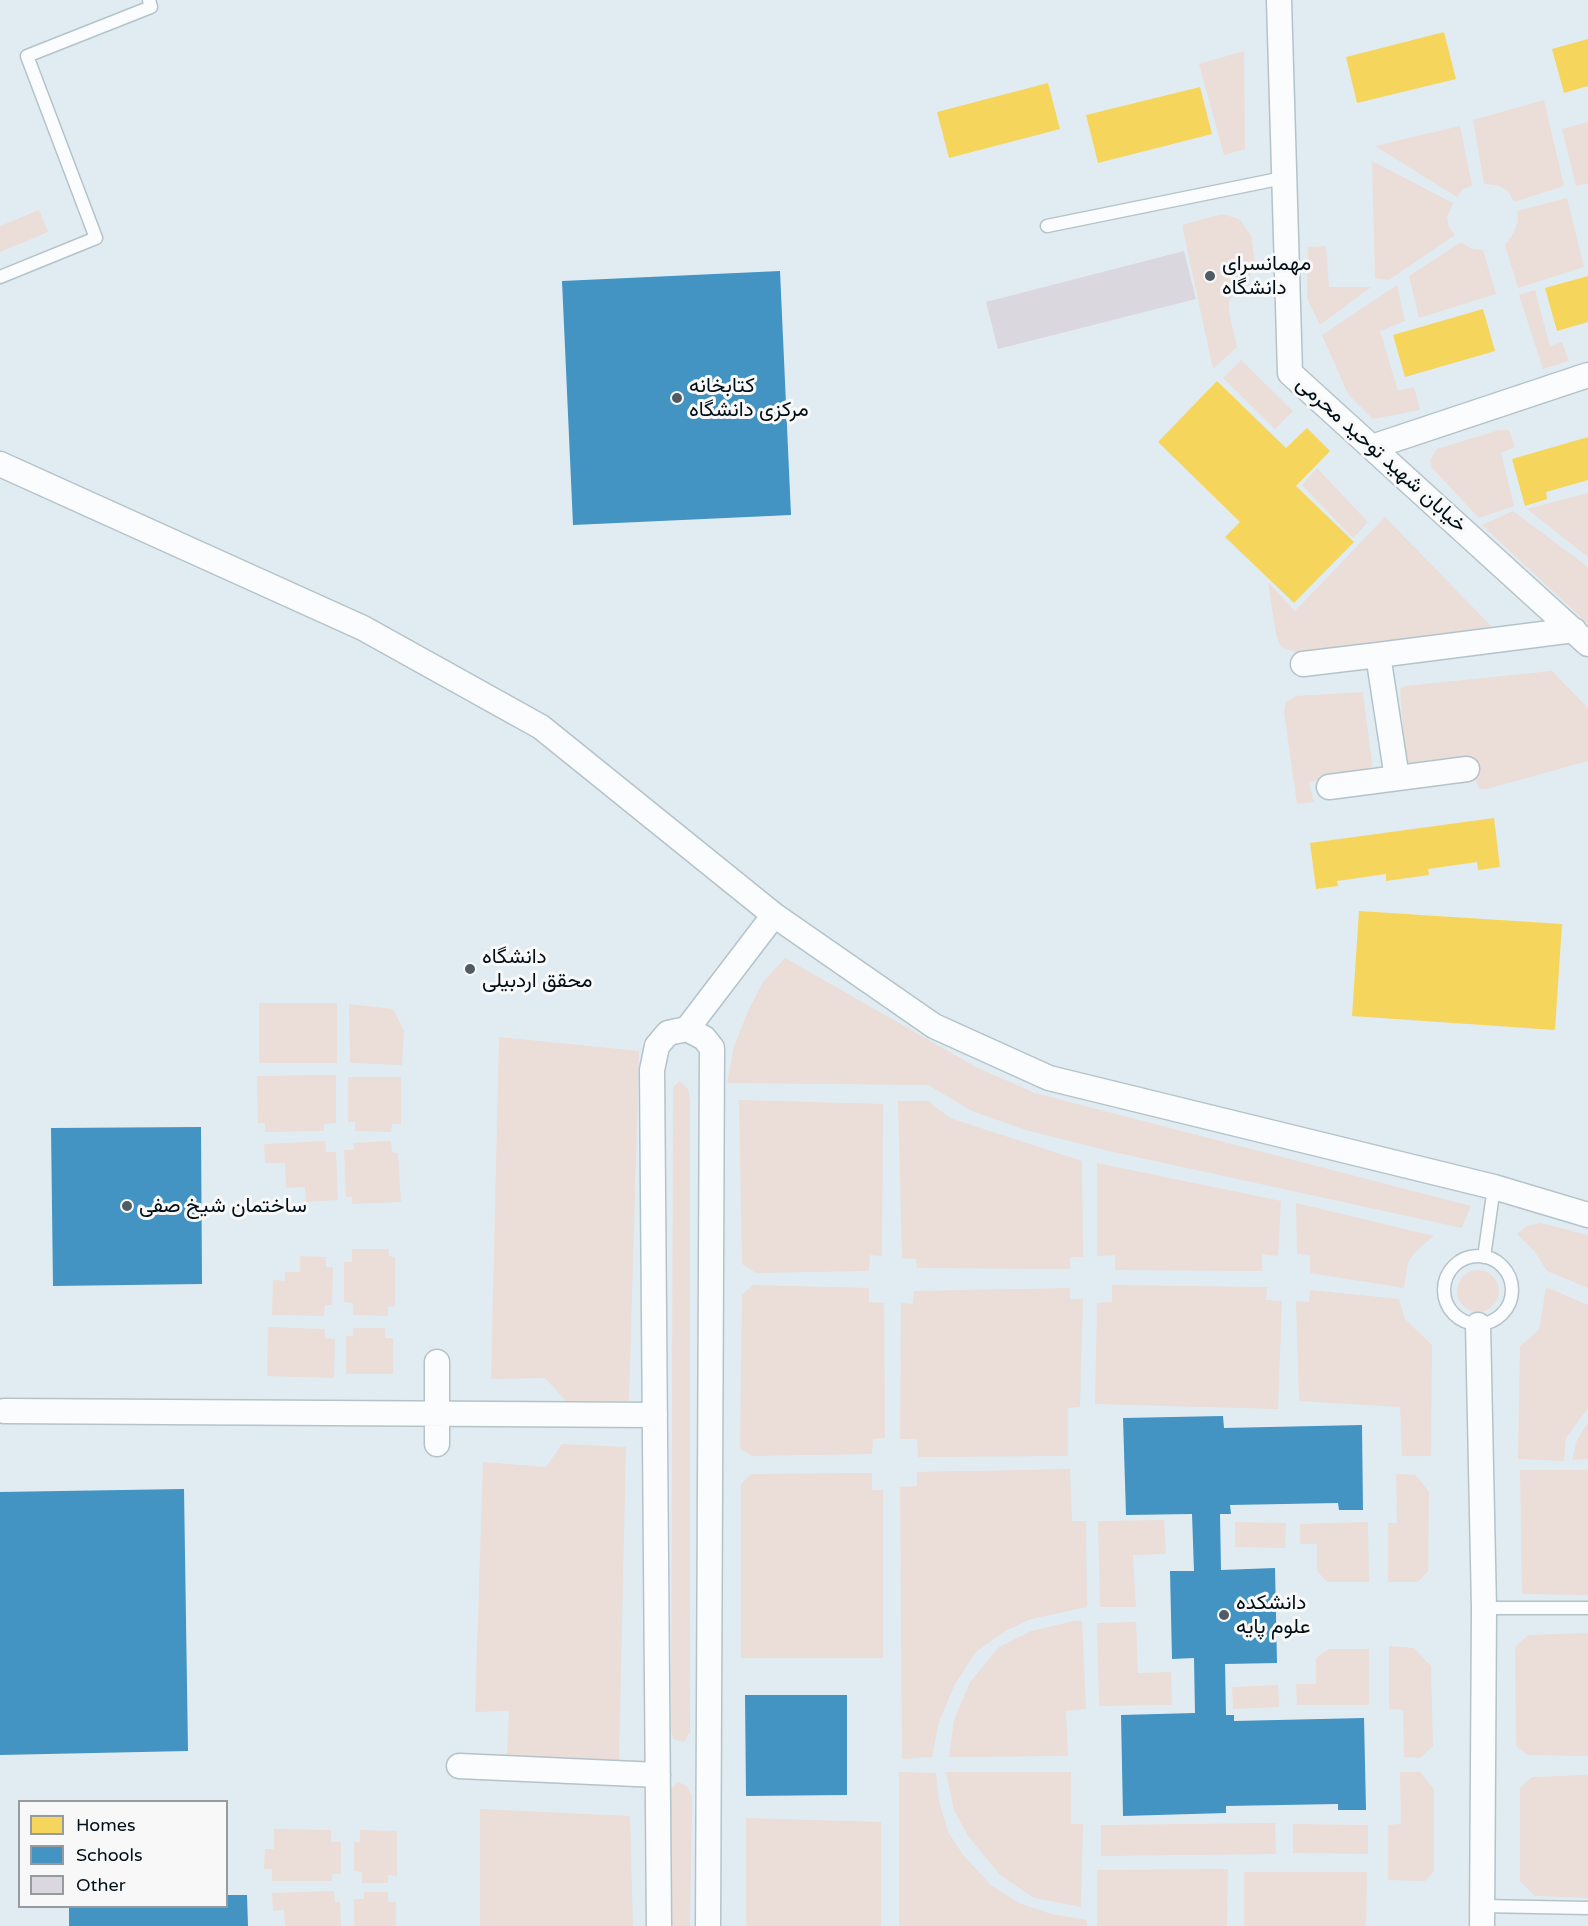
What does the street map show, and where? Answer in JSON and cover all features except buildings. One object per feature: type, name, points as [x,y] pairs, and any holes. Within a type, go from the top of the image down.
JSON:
[{"type":"street","name":"خیابان شهید توحید محرمی","points":[[1279,0],[1290,373],[1581,637]]},
{"type":"street","points":[[1372,447],[1588,375]]},
{"type":"street","points":[[0,464],[363,628],[541,727],[774,915],[934,1026],[1049,1078],[1494,1187],[1588,1215]]},
{"type":"street","points":[[1303,664],[1581,637]]},
{"type":"street","points":[[1378,655],[1397,778]]},
{"type":"street","points":[[1329,787],[1467,769]]},
{"type":"street","points":[[687,1029],[774,915]]},
{"type":"street","points":[[659,1926],[652,1070],[657,1046],[668,1033],[687,1029],[704,1038],[712,1048],[708,1926]]},
{"type":"street","points":[[1478,1325],[1484,1608],[1482,1916]]},
{"type":"street","points":[[437,1362],[437,1444]]},
{"type":"street","points":[[4,1411],[654,1415]]},
{"type":"street","points":[[459,1766],[658,1775]]},
{"type":"lane","points":[[0,277],[96,238],[27,56],[151,7],[149,0]]},
{"type":"lane","points":[[1047,226],[1283,178]]},
{"type":"lane","points":[[1484,1257],[1494,1187]]},
{"type":"lane","points":[[1473,1256],[1484,1257],[1503,1268],[1512,1288],[1506,1309],[1489,1322],[1478,1325],[1457,1317],[1449,1309],[1443,1287],[1453,1267],[1473,1256]]},
{"type":"lane","points":[[1484,1608],[1588,1608]]},
{"type":"lane","points":[[1482,1916],[1588,1908]]},
{"type":"shaded area","points":[[1244,51],[1245,149],[1224,155],[1199,64]]},
{"type":"shaded area","points":[[1544,100],[1564,186],[1514,202],[1508,191],[1497,185],[1484,184],[1473,120]]},
{"type":"shaded area","points":[[1588,122],[1588,183],[1576,186],[1562,129]]},
{"type":"shaded area","points":[[1460,126],[1472,186],[1463,189],[1457,197],[1375,146]]},
{"type":"shaded area","points":[[1372,161],[1453,203],[1447,218],[1449,227],[1455,235],[1389,280],[1375,278]]},
{"type":"shaded area","points":[[1567,198],[1584,267],[1518,288],[1505,245],[1518,221],[1517,211]]},
{"type":"shaded area","points":[[39,210],[48,232],[0,252],[0,226]]},
{"type":"shaded area","points":[[1222,214],[1239,219],[1251,235],[1255,263],[1247,283],[1229,300],[1229,312],[1237,347],[1213,369],[1182,225]]},
{"type":"shaded area","points":[[1461,242],[1472,249],[1483,250],[1496,294],[1419,318],[1409,276]]},
{"type":"shaded area","points":[[1326,246],[1329,287],[1371,287],[1320,325],[1307,298],[1308,247]]},
{"type":"shaded area","points":[[1397,285],[1405,321],[1380,331],[1398,391],[1414,387],[1420,410],[1373,419],[1348,394],[1322,335]]},
{"type":"shaded area","points":[[1535,290],[1550,346],[1562,342],[1569,361],[1543,369],[1519,295]]},
{"type":"shaded area","points":[[1241,360],[1293,411],[1275,429],[1223,378]]},
{"type":"shaded area","points":[[1499,430],[1509,430],[1515,447],[1501,453],[1514,506],[1479,518],[1432,468],[1430,460],[1437,449]]},
{"type":"shaded area","points":[[1317,468],[1368,522],[1353,538],[1302,485]]},
{"type":"shaded area","points":[[1588,493],[1588,557],[1527,509]]},
{"type":"shaded area","points":[[1513,511],[1588,567],[1588,624],[1482,525]]},
{"type":"shaded area","points":[[1385,517],[1495,630],[1296,652],[1281,647],[1276,635],[1268,582],[1295,611]]},
{"type":"shaded area","points":[[1552,671],[1588,708],[1588,761],[1487,789],[1480,789],[1476,782],[1472,761],[1411,769],[1406,764],[1400,689],[1405,686]]},
{"type":"shaded area","points":[[1363,692],[1372,763],[1370,770],[1309,782],[1314,802],[1297,804],[1284,712],[1286,702],[1296,696]]},
{"type":"shaded area","points":[[785,958],[976,1067],[1035,1093],[1471,1206],[1462,1228],[1109,1151],[1026,1130],[972,1111],[928,1085],[727,1083],[734,1047],[748,1011],[763,982]]},
{"type":"shaded area","points":[[259,1003],[337,1003],[337,1063],[259,1063]]},
{"type":"shaded area","points":[[349,1004],[393,1009],[404,1031],[402,1065],[350,1063]]},
{"type":"shaded area","points":[[499,1037],[639,1051],[629,1401],[566,1401],[545,1378],[491,1379]]},
{"type":"shaded area","points":[[336,1075],[336,1123],[324,1124],[324,1131],[265,1132],[265,1123],[258,1123],[257,1076]]},
{"type":"shaded area","points":[[348,1077],[401,1077],[401,1124],[392,1124],[391,1132],[355,1131],[355,1122],[348,1122]]},
{"type":"shaded area","points":[[680,1081],[688,1089],[690,1100],[690,1732],[684,1742],[673,1739],[671,1728],[673,1087]]},
{"type":"shaded area","points":[[739,1100],[883,1104],[882,1256],[870,1255],[869,1271],[756,1273],[742,1264]]},
{"type":"shaded area","points":[[898,1101],[928,1101],[950,1118],[1082,1161],[1083,1257],[1070,1257],[1070,1269],[917,1268],[916,1259],[902,1258]]},
{"type":"shaded area","points":[[325,1141],[326,1152],[336,1152],[338,1200],[306,1202],[305,1187],[286,1188],[285,1163],[265,1163],[264,1144]]},
{"type":"shaded area","points":[[391,1141],[392,1152],[398,1153],[401,1202],[352,1204],[352,1197],[346,1197],[344,1150],[354,1150],[353,1143]]},
{"type":"shaded area","points":[[1097,1163],[1281,1201],[1278,1256],[1262,1254],[1262,1271],[1115,1270],[1115,1255],[1097,1256]]},
{"type":"shaded area","points":[[1296,1203],[1434,1236],[1417,1250],[1408,1262],[1404,1288],[1310,1273],[1310,1255],[1297,1254]]},
{"type":"shaded area","points":[[1541,1223],[1588,1235],[1588,1288],[1547,1271],[1535,1252],[1517,1234],[1527,1226]]},
{"type":"shaded area","points":[[352,1249],[389,1249],[389,1256],[395,1257],[395,1306],[388,1307],[388,1316],[353,1315],[353,1303],[344,1302],[344,1262],[352,1262]]},
{"type":"shaded area","points":[[300,1256],[326,1257],[326,1267],[333,1267],[332,1305],[325,1305],[324,1316],[272,1315],[273,1280],[285,1281],[285,1272],[300,1272]]},
{"type":"shaded area","points":[[1478,1270],[1493,1276],[1499,1291],[1493,1306],[1478,1312],[1463,1306],[1457,1291],[1463,1276]]},
{"type":"shaded area","points":[[753,1285],[869,1288],[869,1302],[884,1303],[885,1438],[873,1439],[872,1454],[752,1456],[740,1449],[742,1295]]},
{"type":"shaded area","points":[[1112,1285],[1267,1287],[1266,1300],[1282,1301],[1278,1409],[1095,1404],[1097,1303],[1112,1302]]},
{"type":"shaded area","points":[[1546,1287],[1588,1305],[1588,1408],[1566,1438],[1564,1461],[1518,1459],[1520,1346],[1539,1330]]},
{"type":"shaded area","points":[[1070,1288],[1070,1299],[1083,1299],[1080,1407],[1068,1408],[1068,1456],[918,1457],[917,1439],[900,1439],[901,1303],[913,1304],[914,1291]]},
{"type":"shaded area","points":[[1310,1290],[1399,1299],[1405,1319],[1432,1345],[1431,1456],[1402,1456],[1400,1407],[1299,1401],[1296,1301],[1309,1302]]},
{"type":"shaded area","points":[[268,1327],[325,1329],[325,1338],[335,1339],[334,1378],[267,1376]]},
{"type":"shaded area","points":[[353,1328],[385,1328],[385,1338],[393,1338],[393,1374],[346,1374],[346,1336],[353,1336]]},
{"type":"shaded area","points":[[1588,1422],[1588,1459],[1572,1460],[1577,1440]]},
{"type":"shaded area","points":[[562,1444],[626,1447],[619,1761],[507,1757],[509,1711],[475,1712],[483,1462],[546,1467]]},
{"type":"shaded area","points":[[1070,1469],[1072,1521],[1086,1521],[1087,1607],[1031,1619],[1005,1631],[976,1652],[955,1684],[939,1722],[932,1757],[902,1759],[900,1487],[917,1486],[917,1472]]},
{"type":"shaded area","points":[[1520,1470],[1588,1470],[1588,1595],[1522,1594]]},
{"type":"shaded area","points":[[872,1473],[872,1490],[883,1490],[883,1658],[741,1658],[741,1484],[751,1474]]},
{"type":"shaded area","points":[[1396,1474],[1416,1475],[1429,1492],[1428,1571],[1418,1582],[1388,1582],[1388,1523],[1397,1523]]},
{"type":"shaded area","points":[[1164,1520],[1166,1554],[1133,1555],[1136,1607],[1100,1607],[1098,1521]]},
{"type":"shaded area","points":[[1235,1522],[1286,1523],[1285,1548],[1235,1547]]},
{"type":"shaded area","points":[[1368,1522],[1369,1582],[1327,1582],[1317,1571],[1317,1544],[1300,1544],[1300,1524]]},
{"type":"shaded area","points":[[1082,1621],[1086,1709],[1066,1711],[1068,1756],[949,1757],[954,1720],[970,1682],[999,1647],[1031,1631]]},
{"type":"shaded area","points":[[1136,1622],[1138,1673],[1171,1672],[1172,1705],[1099,1706],[1097,1623]]},
{"type":"shaded area","points":[[1588,1633],[1588,1756],[1528,1755],[1516,1746],[1515,1647],[1528,1635]]},
{"type":"shaded area","points":[[1389,1646],[1414,1648],[1431,1666],[1433,1746],[1420,1758],[1404,1757],[1403,1710],[1389,1709]]},
{"type":"shaded area","points":[[1329,1649],[1369,1649],[1369,1705],[1297,1705],[1296,1684],[1316,1684],[1316,1658]]},
{"type":"shaded area","points":[[1278,1685],[1279,1707],[1233,1709],[1232,1687]]},
{"type":"shaded area","points":[[899,1772],[936,1773],[939,1801],[948,1832],[964,1856],[991,1885],[1019,1903],[1051,1914],[1087,1920],[1087,1926],[899,1926]]},
{"type":"shaded area","points":[[946,1772],[1071,1772],[1071,1824],[1083,1824],[1081,1907],[1034,1898],[1000,1875],[968,1836],[954,1810]]},
{"type":"shaded area","points":[[1400,1772],[1420,1772],[1434,1789],[1434,1871],[1425,1881],[1388,1880],[1388,1825],[1401,1824]]},
{"type":"shaded area","points":[[1588,1775],[1588,1898],[1535,1896],[1520,1881],[1520,1788],[1532,1777]]},
{"type":"shaded area","points":[[678,1782],[687,1786],[692,1796],[690,1926],[670,1926],[669,1802],[671,1789]]},
{"type":"shaded area","points":[[480,1809],[630,1816],[633,1926],[480,1926]]},
{"type":"shaded area","points":[[746,1818],[881,1822],[881,1926],[746,1926]]},
{"type":"shaded area","points":[[1275,1823],[1276,1854],[1101,1856],[1101,1825]]},
{"type":"shaded area","points":[[1293,1824],[1368,1825],[1368,1854],[1293,1853]]},
{"type":"shaded area","points":[[274,1829],[331,1830],[331,1842],[341,1842],[341,1874],[332,1874],[332,1881],[272,1881],[272,1869],[264,1869],[265,1849],[274,1849]]},
{"type":"shaded area","points":[[360,1830],[397,1831],[397,1876],[388,1875],[388,1883],[362,1883],[362,1872],[354,1871],[354,1842],[360,1842]]},
{"type":"shaded area","points":[[1228,1869],[1227,1926],[1097,1926],[1097,1870]]},
{"type":"shaded area","points":[[1244,1872],[1367,1872],[1366,1926],[1244,1926]]},
{"type":"shaded area","points":[[334,1891],[335,1902],[340,1902],[341,1926],[285,1926],[284,1910],[273,1911],[272,1893]]},
{"type":"shaded area","points":[[364,1892],[388,1892],[388,1902],[396,1902],[396,1926],[354,1926],[354,1899],[364,1899]]},
{"type":"place","name":"مهمانسرای دانشگاه","points":[[1210,276]]},
{"type":"place","name":"کتابخانه مرکزی دانشگاه","points":[[677,398]]},
{"type":"place","name":"دانشگاه محقق اردبیلی","points":[[470,969]]},
{"type":"place","name":"ساختمان شیخ صفی","points":[[127,1206]]},
{"type":"place","name":"دانشکده علوم پایه","points":[[1224,1615]]}]
